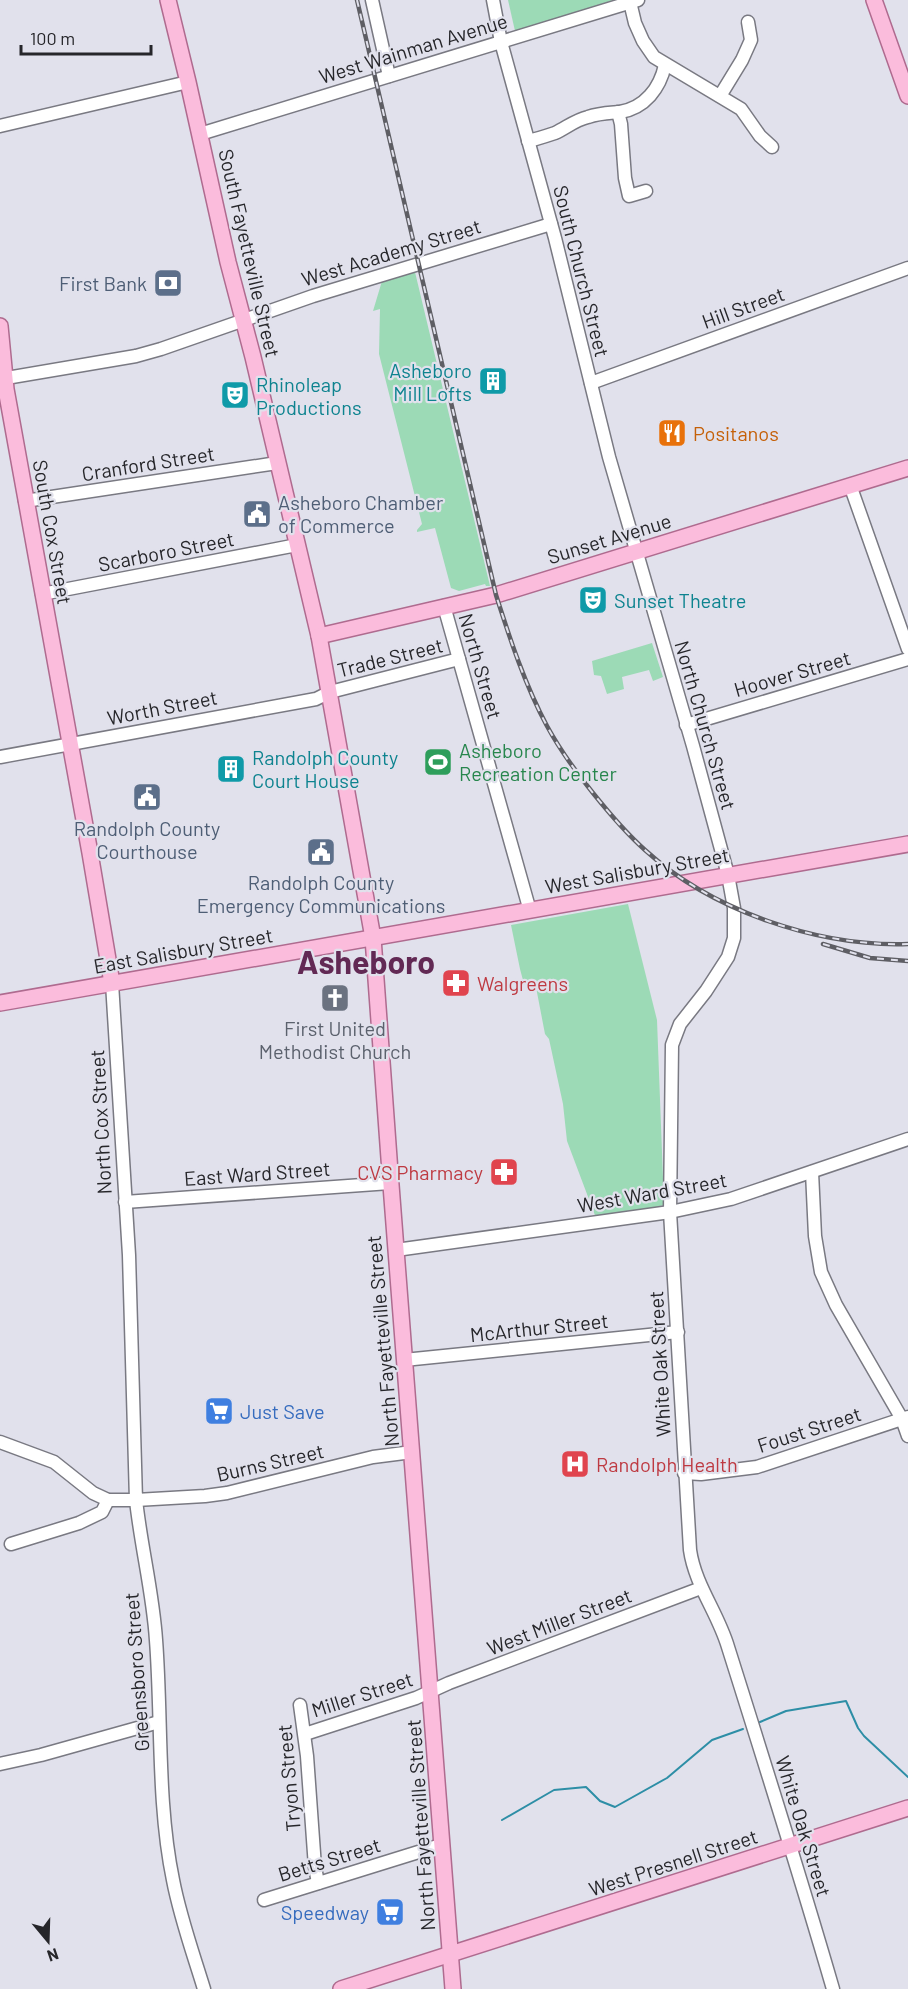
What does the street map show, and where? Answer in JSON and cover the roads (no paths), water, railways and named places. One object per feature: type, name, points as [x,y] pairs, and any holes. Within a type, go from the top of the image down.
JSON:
[{"type":"main road","name":"South Fayetteville Street","points":[[168,0],[226,254],[319,636],[330,692]]},
{"type":"main road","points":[[874,0],[908,96]]},
{"type":"main road","name":"South Cox Street","points":[[0,326],[2,379],[70,745]]},
{"type":"main road","name":"Sunset Avenue","points":[[319,636],[496,595],[908,468]]},
{"type":"main road","name":"North Fayetteville Street","points":[[330,692],[373,938],[453,1989]]},
{"type":"main road","name":"North Cox Street","points":[[70,745],[112,983]]},
{"type":"main road","name":"West Salisbury Street","points":[[373,938],[908,844]]},
{"type":"main road","name":"East Salisbury Street","points":[[0,1003],[373,938]]},
{"type":"main road","name":"West Presnell Street","points":[[341,1989],[908,1808]]},
{"type":"street","points":[[372,0],[389,76]]},
{"type":"street","name":"South Church Street","points":[[493,0],[501,42],[551,224],[609,457],[637,551]]},
{"type":"street","points":[[634,1],[643,41],[654,57],[664,65],[741,108],[760,136],[772,147]]},
{"type":"street","name":"West Wainman Avenue","points":[[200,134],[634,1]]},
{"type":"street","points":[[720,96],[742,60],[751,40],[748,22]]},
{"type":"street","points":[[528,141],[588,117],[637,106],[649,98],[657,87],[664,65]]},
{"type":"street","points":[[0,126],[188,82]]},
{"type":"street","points":[[618,112],[629,196],[646,191]]},
{"type":"street","name":"West Academy Street","points":[[2,379],[136,356],[161,349],[313,296],[551,224]]},
{"type":"street","name":"Hill Street","points":[[591,383],[908,268]]},
{"type":"street","name":"Cranford Street","points":[[25,501],[277,463]]},
{"type":"street","points":[[850,485],[908,649]]},
{"type":"street","name":"Scarboro Street","points":[[42,594],[297,545]]},
{"type":"street","name":"North Church Street","points":[[637,551],[728,875]]},
{"type":"street","name":"North Street","points":[[444,606],[530,911]]},
{"type":"street","name":"Trade Street","points":[[330,692],[459,659]]},
{"type":"street","name":"Hoover Street","points":[[686,725],[908,659]]},
{"type":"street","name":"Worth Street","points":[[0,757],[316,699],[330,692]]},
{"type":"street","name":"White Oak Street","points":[[728,875],[734,908],[734,938],[728,957],[706,991],[680,1024],[672,1045],[670,1212],[684,1473],[691,1557],[697,1580],[724,1635],[791,1846],[833,1989]]},
{"type":"street","name":"North Cox Street","points":[[112,983],[132,1320],[136,1500]]},
{"type":"street","name":"West Ward Street","points":[[396,1250],[670,1212],[731,1199],[908,1139]]},
{"type":"street","points":[[812,1172],[814,1236],[821,1272],[836,1305],[905,1418],[908,1436]]},
{"type":"street","name":"East Ward Street","points":[[126,1202],[390,1183]]},
{"type":"street","name":"McArthur Street","points":[[404,1360],[678,1332]]},
{"type":"street","name":"Foust Street","points":[[684,1473],[701,1474],[757,1467],[905,1418]]},
{"type":"street","points":[[0,1442],[54,1462],[93,1493],[108,1500],[136,1500]]},
{"type":"street","name":"Burns Street","points":[[136,1500],[216,1495],[373,1457],[412,1452]]},
{"type":"street","points":[[11,1544],[79,1523],[102,1512],[108,1500]]},
{"type":"street","name":"Greensboro Street","points":[[136,1500],[156,1640],[159,1722],[172,1879],[204,1989]]},
{"type":"street","name":"West Miller Street","points":[[431,1691],[702,1588]]},
{"type":"street","name":"Miller Street","points":[[305,1734],[431,1691]]},
{"type":"street","name":"Tryon Street","points":[[300,1705],[305,1734],[318,1882]]},
{"type":"street","points":[[0,1764],[159,1722]]},
{"type":"street","name":"Betts Street","points":[[264,1900],[441,1845]]},
{"type":"waterway","points":[[760,1722],[786,1711],[846,1701],[864,1736],[908,1777]]},
{"type":"waterway","points":[[502,1820],[554,1790],[586,1787],[600,1801],[615,1807],[667,1778],[712,1740],[743,1729]]},
{"type":"railway","points":[[357,0],[496,595],[525,678],[552,735],[580,777],[624,830],[672,872],[702,891],[768,921],[803,932],[838,939],[908,944]]},
{"type":"railway","points":[[823,944],[870,958],[908,961]]},
{"type":"place","name":"First Bank","points":[[168,283]]},
{"type":"place","name":"Asheboro Mill Lofts","points":[[493,381]]},
{"type":"place","name":"Rhinoleap Productions","points":[[235,395]]},
{"type":"place","name":"Positanos","points":[[672,433]]},
{"type":"place","name":"Asheboro Chamber of Commerce","points":[[257,514]]},
{"type":"place","name":"Sunset Theatre","points":[[593,600]]},
{"type":"place","name":"Asheboro Recreation Center","points":[[438,762]]},
{"type":"place","name":"Randolph County Court House","points":[[231,769]]},
{"type":"place","name":"Randolph County Courthouse","points":[[147,797]]},
{"type":"place","name":"Randolph County Emergency Communications","points":[[321,852]]},
{"type":"place","name":"Walgreens","points":[[456,983]]},
{"type":"place","name":"First United Methodist Church","points":[[335,998]]},
{"type":"place","name":"CVS Pharmacy","points":[[504,1172]]},
{"type":"place","name":"Just Save","points":[[219,1411]]},
{"type":"place","name":"Randolph Health","points":[[575,1464]]},
{"type":"place","name":"Speedway","points":[[390,1912]]},
{"type":"district","name":"Asheboro","points":[[366,961]]}]
